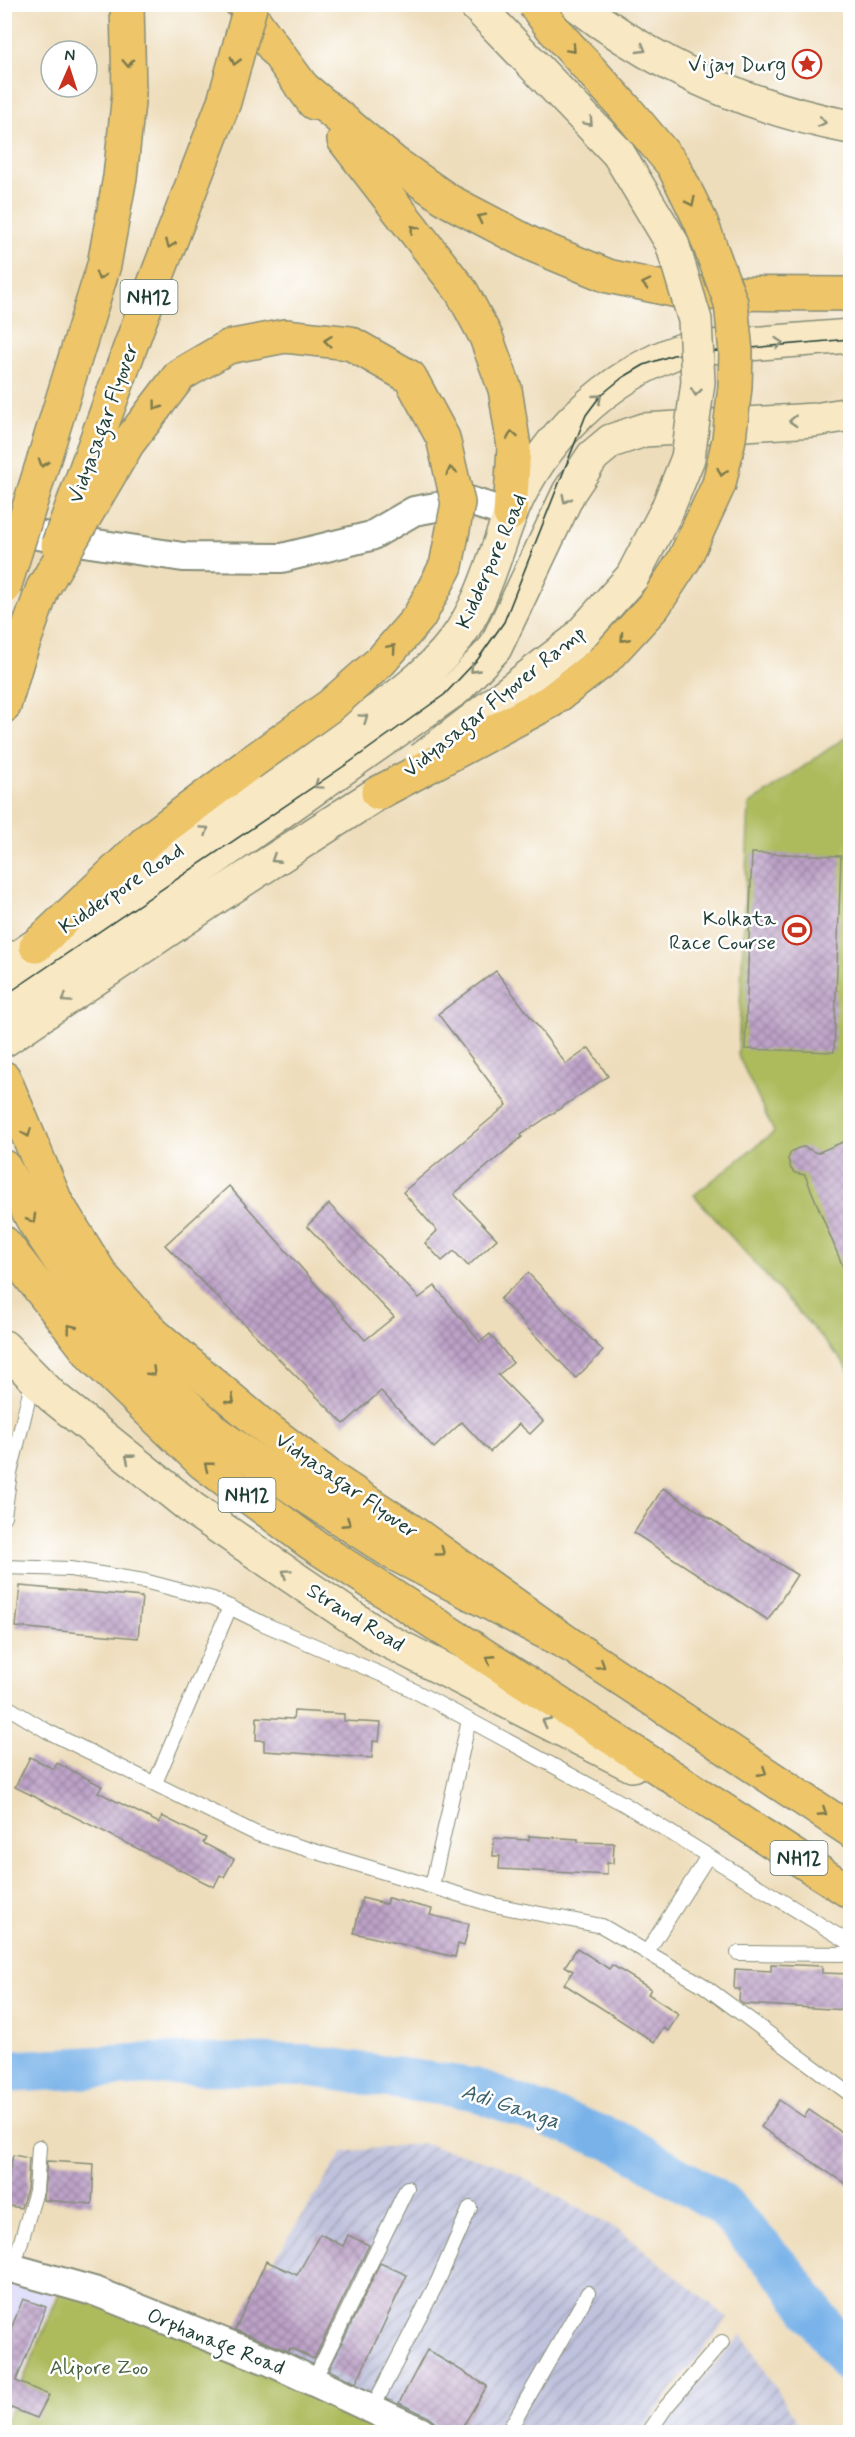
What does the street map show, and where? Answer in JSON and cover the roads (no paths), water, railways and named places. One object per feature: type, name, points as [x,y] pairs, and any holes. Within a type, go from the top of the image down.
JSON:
[{"type":"highway","points":[[4,588],[104,265],[120,177],[129,93],[127,4]]},
{"type":"highway","points":[[242,4],[301,86],[380,184],[462,292],[486,337],[505,389],[514,447],[510,514]]},
{"type":"highway","name":"Vidyasagar Flyover","points":[[4,706],[43,588],[139,323],[224,102],[250,4]]},
{"type":"highway","points":[[378,793],[550,700],[604,660],[654,606],[684,560],[719,484],[729,439],[735,387],[736,352],[731,303],[700,222],[673,165],[554,30],[534,4]]},
{"type":"highway","points":[[301,86],[393,162],[449,201],[533,245],[608,276],[686,293],[850,294]]},
{"type":"highway","points":[[36,946],[148,840],[331,705],[381,661],[419,617],[446,566],[458,503],[443,438],[410,377],[350,343],[285,336],[228,347],[180,375],[129,443],[43,588]]},
{"type":"highway","name":"Vidyasagar Flyover","points":[[4,1078],[56,1202],[102,1276],[154,1334],[256,1421],[337,1482],[407,1528],[572,1646],[850,1830]]},
{"type":"highway","points":[[4,1167],[34,1222],[72,1279],[128,1349],[216,1433],[298,1491],[393,1553],[572,1646]]},
{"type":"highway","name":"NH12","points":[[4,1243],[92,1356],[203,1463],[312,1544],[850,1892]]},
{"type":"main road","name":"Vidyasagar Flyover Ramp","points":[[4,1040],[218,896],[378,793],[575,641],[632,577],[667,510],[688,458],[696,393],[695,320],[672,243],[618,153],[475,4]]},
{"type":"main road","points":[[576,4],[612,32],[674,67],[726,91],[810,119],[850,127]]},
{"type":"main road","name":"Kidderpore Road","points":[[4,967],[158,863],[417,681],[457,639],[476,604],[510,514],[534,466],[597,397],[627,376],[664,356],[685,349],[850,336]]},
{"type":"main road","name":"Kidderpore Road","points":[[4,1007],[457,688],[495,648],[569,492],[592,456],[611,441],[644,430],[815,420],[850,414]]},
{"type":"main road","points":[[565,431],[592,456]]},
{"type":"main road","name":"Strand Road","points":[[4,1347],[52,1396],[194,1510],[384,1639],[748,1824]]},
{"type":"street","points":[[4,530],[183,557],[282,558],[371,536],[414,511],[469,501],[510,514]]},
{"type":"street","name":"Orphanage Road","points":[[9,2267],[97,2292],[272,2362],[422,2433]]},
{"type":"lane","points":[[4,1516],[10,1473],[34,1378]]},
{"type":"lane","points":[[4,1567],[70,1569],[144,1581],[213,1599],[392,1679],[469,1720],[624,1804],[850,1943]]},
{"type":"lane","points":[[155,1783],[230,1607]]},
{"type":"lane","points":[[4,1705],[47,1731],[257,1834],[494,1905],[602,1926],[703,1985],[850,2094]]},
{"type":"lane","points":[[432,1886],[469,1720]]},
{"type":"lane","points":[[647,1953],[708,1856]]},
{"type":"lane","points":[[738,1953],[850,1954]]},
{"type":"lane","points":[[9,2267],[36,2191],[39,2147]]},
{"type":"lane","points":[[313,2382],[407,2188]]},
{"type":"lane","points":[[372,2409],[438,2281],[470,2208]]},
{"type":"lane","points":[[508,2433],[588,2293]]},
{"type":"lane","points":[[649,2433],[666,2407],[722,2342]]},
{"type":"waterway","name":"Adi Ganga","points":[[4,2072],[152,2064],[304,2065],[473,2089],[623,2144],[721,2204],[787,2276],[850,2363]]},
{"type":"tram line","points":[[4,996],[350,762],[444,695],[478,659],[504,622],[586,415],[601,395],[622,378],[644,365],[673,355],[850,339]]},
{"type":"place","name":"Vijay Durg","points":[[807,64]]},
{"type":"place","name":"Kolkata Race Course","points":[[797,930]]},
{"type":"park label","name":"Alipore Zoo","points":[[99,2367]]}]
